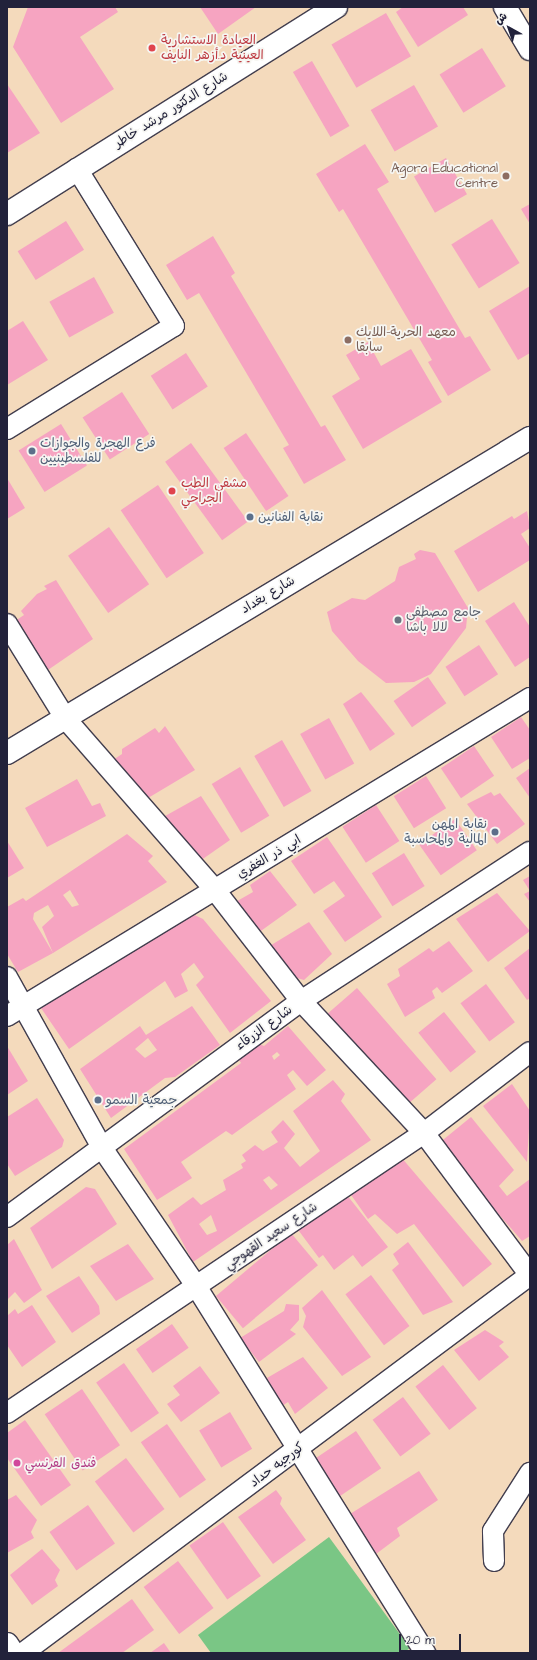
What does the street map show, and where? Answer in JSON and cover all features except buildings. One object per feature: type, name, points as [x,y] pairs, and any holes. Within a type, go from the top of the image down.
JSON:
[{"type":"main road","name":"شارع الدكتور مرشد خاطر","points":[[7,214],[336,7]]},
{"type":"main road","name":"شارع بغداد","points":[[7,753],[530,438]]},
{"type":"main road","points":[[7,1644],[13,1653]]},
{"type":"street","points":[[7,429],[174,326],[77,169]]},
{"type":"street","points":[[7,624],[66,718],[214,890],[301,1001],[424,1133],[530,1275]]},
{"type":"street","name":"ابي ذر الغفري","points":[[7,1016],[530,698]]},
{"type":"street","name":"شارع الزرقاء","points":[[7,1217],[301,1001],[530,852]]},
{"type":"street","points":[[7,977],[24,1005],[102,1148],[196,1286],[424,1653]]},
{"type":"street","name":"شارع سعيد القهوجي","points":[[7,1413],[424,1133],[530,1052]]},
{"type":"street","name":"كورجيه حداد","points":[[23,1653],[530,1275]]},
{"type":"street","points":[[494,1561],[493,1531],[530,1473]]},
{"type":"green space","points":[[329,1537],[410,1648],[403,1653],[211,1653],[198,1635]]},
{"type":"place","name":"العيادة الاستشارية العينية د.أزهر النايف","points":[[152,48]]},
{"type":"place","name":"Agora Educational Centre","points":[[506,176]]},
{"type":"place","name":"معهد الحرية-اللايك سابقا","points":[[348,340]]},
{"type":"place","name":"فرع الهجرة والجوازات للفلسطينيين","points":[[32,451]]},
{"type":"place","name":"مشفى الطب الجراحي","points":[[172,491]]},
{"type":"place","name":"نقابة الفنانين","points":[[250,517]]},
{"type":"place","name":"جامع مصطفى لالا باشا","points":[[398,620]]},
{"type":"place","name":"نقابة المهن المالية والمحاسبة","points":[[495,832]]},
{"type":"place","name":"جمعية السمو","points":[[98,1100]]},
{"type":"place","name":"فندق الفرنسي","points":[[17,1463]]}]
